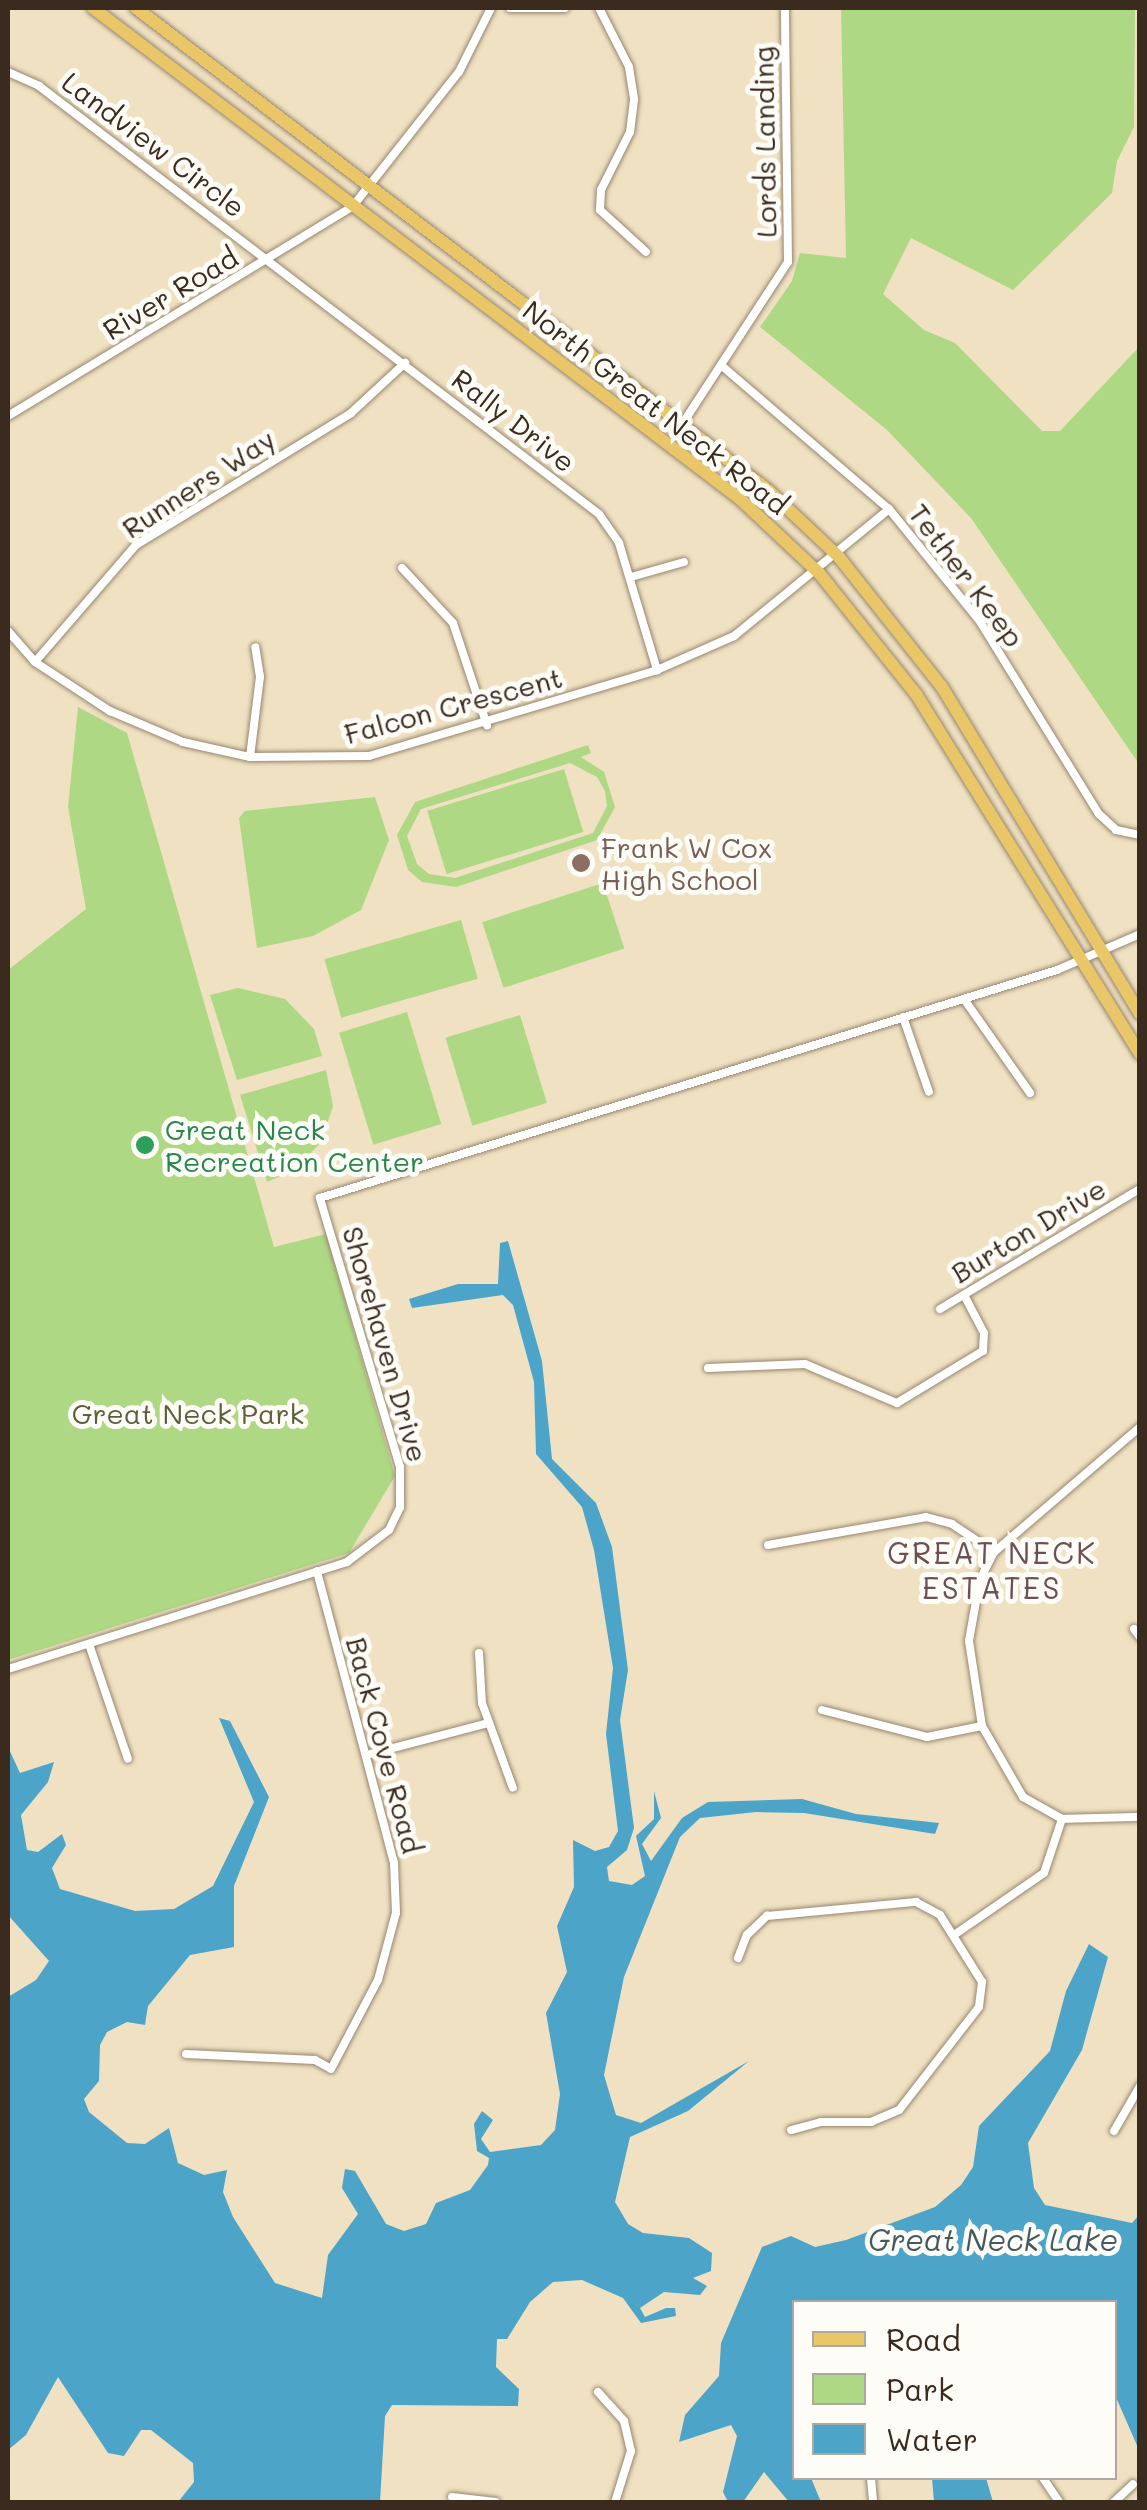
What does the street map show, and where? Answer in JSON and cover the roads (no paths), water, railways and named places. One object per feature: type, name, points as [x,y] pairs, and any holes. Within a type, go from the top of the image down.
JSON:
[{"type":"main road","name":"North Great Neck Road","points":[[93,8],[739,498],[819,573],[916,694],[1140,1054]]},
{"type":"main road","name":"North Great Neck Road","points":[[136,8],[683,423],[770,491],[838,556],[942,687],[1140,1014]]},
{"type":"street","name":"River Road","points":[[8,416],[354,206],[470,56],[491,8]]},
{"type":"street","points":[[510,8],[565,8]]},
{"type":"street","points":[[599,8],[624,53],[634,100],[630,132],[601,190],[600,210],[646,252]]},
{"type":"street","name":"Lords Landing","points":[[683,423],[778,284],[789,254],[785,8]]},
{"type":"street","name":"Landview Circle","points":[[8,72],[40,86],[269,260]]},
{"type":"street","name":"Rally Drive","points":[[269,260],[599,514],[631,578],[657,670]]},
{"type":"street","name":"Runners Way","points":[[35,662],[136,545],[351,413],[404,363]]},
{"type":"street","name":"Tether Keep","points":[[722,366],[889,509],[980,620],[1100,814],[1116,830],[1140,836]]},
{"type":"street","name":"Falcon Crescent","points":[[8,631],[35,662],[110,711],[184,742],[250,757],[369,756],[487,725],[657,670],[734,636],[819,573],[889,509]]},
{"type":"street","points":[[631,578],[684,562]]},
{"type":"street","points":[[402,568],[454,623],[487,725]]},
{"type":"street","points":[[250,757],[260,676],[255,647]]},
{"type":"street","name":"Shorehaven Drive","points":[[8,1669],[317,1571],[373,1548],[389,1530],[402,1494],[400,1467],[320,1198],[964,999],[1102,954],[1140,934]]},
{"type":"street","points":[[964,999],[1030,1093]]},
{"type":"street","points":[[902,1018],[929,1092]]},
{"type":"street","name":"Burton Drive","points":[[940,1309],[1140,1188]]},
{"type":"street","points":[[708,1368],[805,1364],[897,1404],[979,1357],[984,1333],[964,1295]]},
{"type":"street","points":[[1138,1430],[994,1552],[976,1596],[970,1641],[982,1726],[1023,1797],[1062,1819],[1140,1817]]},
{"type":"street","points":[[768,1545],[926,1516],[952,1524],[994,1552]]},
{"type":"street","name":"Back Cove Road","points":[[186,2054],[315,2060],[332,2069],[378,1980],[397,1896],[366,1755],[317,1571]]},
{"type":"street","points":[[90,1644],[128,1758]]},
{"type":"street","points":[[480,1653],[488,1723],[513,1788]]},
{"type":"street","points":[[822,1710],[927,1737],[982,1726]]},
{"type":"street","points":[[366,1755],[488,1723]]},
{"type":"street","points":[[954,1935],[1044,1873],[1062,1819]]},
{"type":"street","points":[[738,1958],[752,1927],[776,1914],[916,1902],[940,1915],[979,1975],[982,1999],[907,2102],[872,2122],[821,2122],[792,2130]]},
{"type":"street","points":[[1114,2131],[1140,2086]]},
{"type":"street","points":[[598,2392],[624,2420],[631,2451],[615,2502]]},
{"type":"street","points":[[1044,2480],[1059,2502]]},
{"type":"street","points":[[1114,2502],[1133,2484]]},
{"type":"street","points":[[452,2497],[496,2502]]},
{"type":"water","points":[[508,1241],[542,1361],[552,1459],[596,1503],[612,1547],[628,1670],[620,1720],[634,1828],[627,1850],[607,1867],[609,1881],[632,1885],[645,1876],[636,1836],[654,1819],[654,1791],[661,1818],[642,1844],[651,1861],[682,1818],[708,1802],[802,1799],[856,1814],[939,1823],[935,1834],[804,1813],[756,1812],[700,1818],[680,1837],[624,1977],[604,2075],[616,2115],[641,2123],[749,2061],[688,2111],[630,2137],[615,2202],[628,2224],[643,2233],[689,2238],[712,2253],[711,2271],[693,2278],[707,2286],[700,2295],[664,2292],[640,2308],[645,2317],[666,2308],[675,2308],[676,2316],[641,2323],[623,2298],[582,2280],[553,2282],[530,2302],[507,2339],[497,2339],[496,2367],[519,2389],[518,2406],[392,2405],[385,2416],[380,2502],[178,2502],[194,2482],[193,2463],[151,2430],[141,2430],[124,2456],[108,2453],[58,2377],[26,2435],[8,2450],[8,1997],[36,1980],[49,1961],[8,1915],[8,1747],[20,1773],[54,1762],[48,1782],[21,1815],[27,1850],[38,1852],[62,1834],[66,1845],[52,1868],[60,1889],[135,1911],[174,1909],[213,1886],[254,1802],[219,1718],[230,1721],[269,1797],[234,1886],[234,1947],[190,1955],[148,2006],[145,2025],[127,2022],[107,2032],[100,2045],[99,2081],[84,2099],[89,2112],[127,2143],[145,2144],[169,2128],[178,2163],[204,2175],[227,2170],[223,2192],[233,2217],[275,2283],[322,2298],[328,2255],[358,2214],[342,2188],[345,2169],[355,2171],[386,2224],[404,2231],[426,2224],[436,2203],[470,2190],[488,2165],[489,2158],[477,2151],[474,2124],[482,2111],[493,2120],[481,2139],[490,2152],[541,2145],[555,2130],[560,2094],[546,2013],[567,1972],[557,1926],[574,1887],[573,1840],[595,1851],[609,1847],[618,1831],[606,1734],[613,1668],[594,1550],[582,1507],[536,1454],[534,1382],[513,1305],[503,1295],[412,1308],[409,1299],[458,1284],[498,1284],[500,1243]]},
{"type":"water","name":"Great Neck Lake","points":[[1089,1944],[1108,1957],[1082,2050],[1028,2143],[1034,2188],[1045,2205],[1132,2223],[1139,2215],[1139,2450],[1117,2400],[1117,2300],[792,2300],[792,2480],[812,2480],[821,2502],[789,2502],[764,2472],[743,2502],[728,2502],[723,2492],[737,2436],[731,2425],[679,2442],[685,2415],[719,2376],[721,2343],[762,2247],[791,2236],[815,2247],[846,2240],[935,2207],[961,2185],[973,2167],[979,2126],[1050,2051],[1066,1991]]},
{"type":"water","points":[[932,2480],[987,2480],[993,2502],[934,2502]]},
{"type":"place","name":"Frank W Cox High School","points":[[581,863]]},
{"type":"place","name":"Great Neck Recreation Center","points":[[145,1145]]},
{"type":"district","name":"GREAT NECK ESTATES","points":[[992,1569]]},
{"type":"park label","name":"Great Neck Park","points":[[188,1413]]}]
